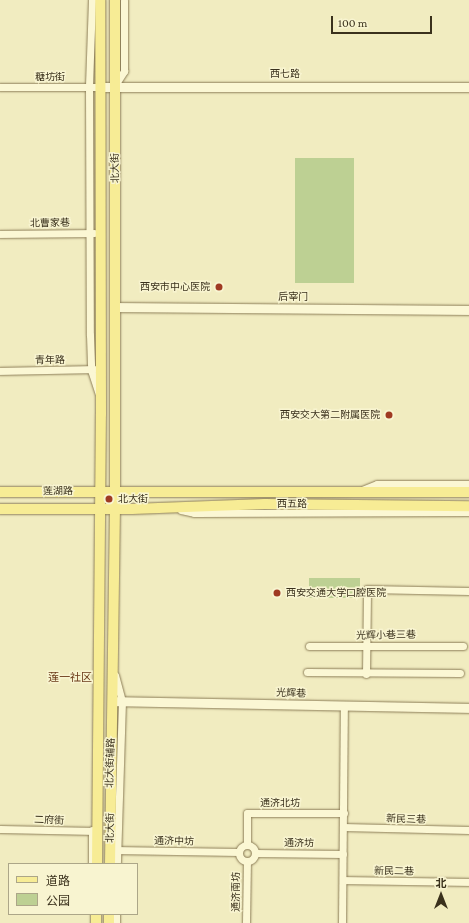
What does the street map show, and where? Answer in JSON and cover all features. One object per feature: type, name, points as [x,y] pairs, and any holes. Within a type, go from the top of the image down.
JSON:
[{"type":"main road","name":"北大街","points":[[97,863],[95,831],[101,401],[100,0]]},
{"type":"main road","name":"北大街","points":[[110,863],[114,850],[117,701],[112,664],[115,509],[116,307],[114,87],[115,0]]},
{"type":"main road","name":"莲湖路","points":[[0,492],[115,491]]},
{"type":"main road","name":"西五路","points":[[115,491],[469,492]]},
{"type":"main road","name":"西五路","points":[[115,509],[265,504],[469,506]]},
{"type":"main road","name":"莲湖路","points":[[0,509],[115,509]]},
{"type":"street","points":[[92,0],[89,87],[90,370],[101,401]]},
{"type":"street","points":[[114,87],[124,72],[124,0]]},
{"type":"street","name":"糖坊街","points":[[0,86],[100,87]]},
{"type":"street","name":"西七路","points":[[100,87],[469,86]]},
{"type":"street","name":"北曹家巷","points":[[0,234],[101,232]]},
{"type":"street","name":"后宰门","points":[[116,307],[469,310]]},
{"type":"street","name":"青年路","points":[[0,371],[101,369]]},
{"type":"street","points":[[356,492],[377,484],[469,484]]},
{"type":"street","points":[[167,507],[194,513],[469,512]]},
{"type":"street","points":[[366,674],[365,646],[367,589],[469,591]]},
{"type":"street","name":"光辉小巷三巷","points":[[309,646],[463,646]]},
{"type":"street","points":[[307,672],[366,674],[460,673]]},
{"type":"street","name":"光辉巷","points":[[117,701],[469,708]]},
{"type":"street","points":[[342,923],[344,706]]},
{"type":"street","name":"通济北坊","points":[[247,844],[248,813],[344,813]]},
{"type":"street","name":"新民三巷","points":[[343,827],[469,830]]},
{"type":"street","name":"二府街","points":[[0,829],[95,831]]},
{"type":"street","points":[[92,863],[95,831]]},
{"type":"street","points":[[247,844],[253,847],[255,853],[253,859],[247,861],[241,858],[239,852],[241,846],[247,844]]},
{"type":"street","points":[[114,850],[117,863]]},
{"type":"street","name":"通济中坊","points":[[114,850],[239,852]]},
{"type":"street","name":"通济坊","points":[[255,853],[343,854]]},
{"type":"street","name":"通济南坊","points":[[246,923],[247,861]]},
{"type":"street","name":"新民二巷","points":[[343,880],[469,882]]},
{"type":"green space","points":[[295,158],[354,158],[354,283],[295,283]]},
{"type":"green space","points":[[309,578],[360,578],[360,598],[309,598]]},
{"type":"place","name":"西安市中心医院","points":[[219,287]]},
{"type":"place","name":"西安交大第二附属医院","points":[[389,415]]},
{"type":"place","name":"北大街","points":[[109,499]]},
{"type":"place","name":"西安交通大学口腔医院","points":[[277,593]]},
{"type":"district","name":"莲一社区","points":[[70,677]]}]
